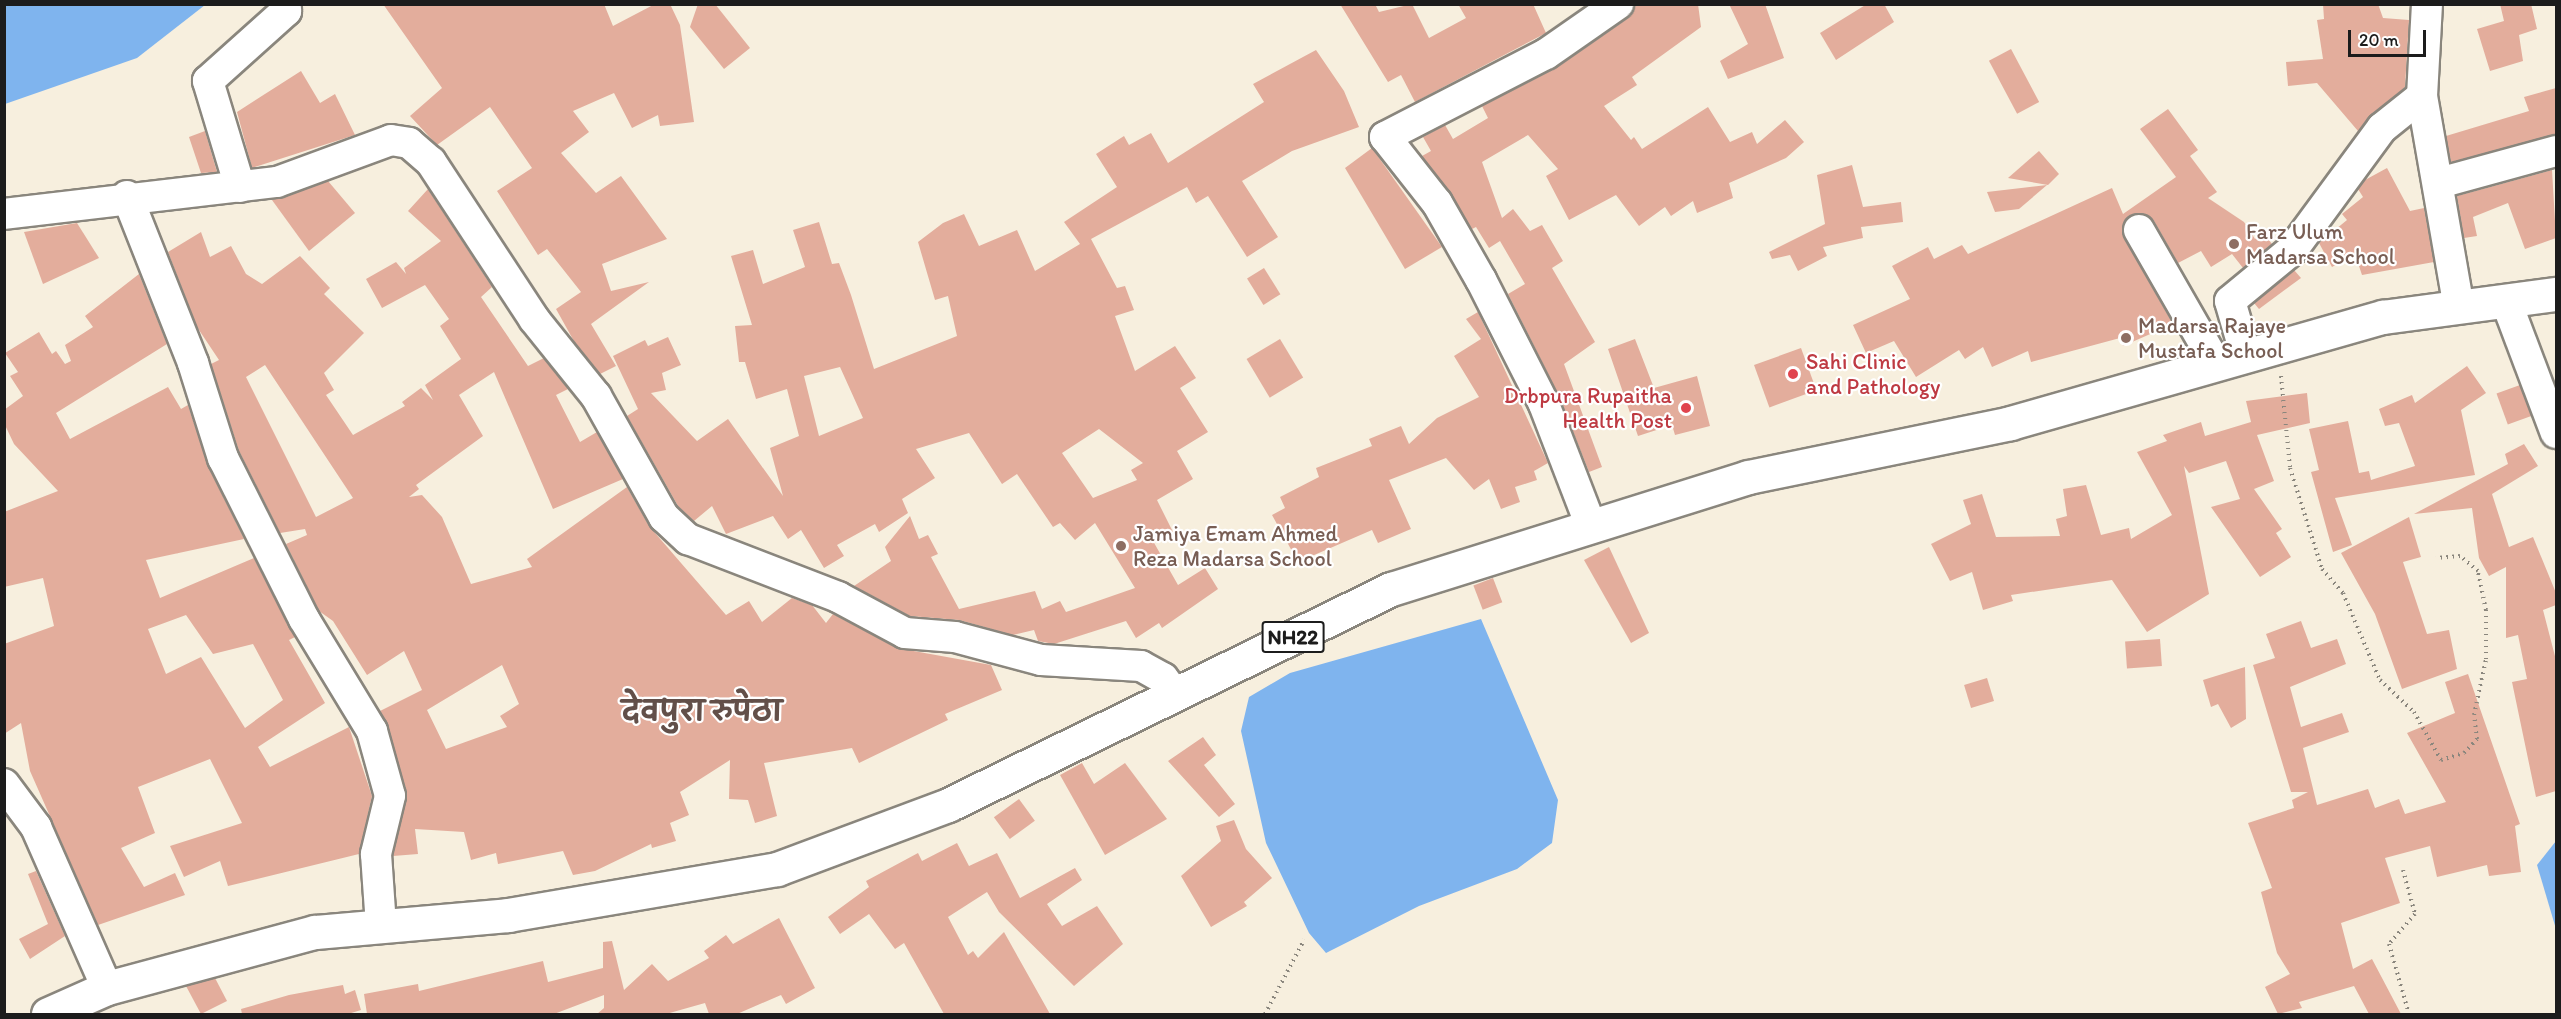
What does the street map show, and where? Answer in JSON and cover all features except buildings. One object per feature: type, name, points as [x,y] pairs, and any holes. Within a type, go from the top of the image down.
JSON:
[{"type":"main road","name":"NH22","points":[[48,1014],[106,988],[315,932],[508,915],[777,869],[948,805],[1391,589],[1748,477],[2010,423],[2383,317],[2556,294]]},
{"type":"street","points":[[240,187],[208,81],[286,11],[285,4]]},
{"type":"street","points":[[1591,526],[1544,404],[1481,280],[1437,203],[1385,137],[1546,54],[1618,4]]},
{"type":"street","points":[[2427,4],[2422,96],[2459,307]]},
{"type":"street","points":[[2231,360],[2230,301],[2293,249],[2382,128],[2422,96]]},
{"type":"street","points":[[4,214],[73,208],[127,196],[277,182],[391,140],[409,143],[431,162],[534,319],[596,396],[664,518],[688,539],[838,597],[905,633],[955,637],[1041,660],[1141,666],[1163,678],[1175,694]]},
{"type":"street","points":[[2439,183],[2556,152]]},
{"type":"street","points":[[127,196],[193,363],[223,458],[304,619],[372,731],[390,795],[376,854],[381,926]]},
{"type":"street","points":[[2139,230],[2231,360]]},
{"type":"street","points":[[2506,301],[2556,433]]},
{"type":"street","points":[[4,784],[36,827],[106,988]]},
{"type":"path","points":[[2283,345],[2280,396],[2290,468],[2322,569],[2343,593],[2380,680],[2414,712],[2440,760],[2464,753],[2477,739],[2474,715],[2486,659],[2486,610],[2478,571],[2460,556],[2436,558]]},
{"type":"path","points":[[2403,870],[2415,914],[2389,944],[2409,1014]]},
{"type":"path","points":[[1265,1014],[1304,940]]},
{"type":"water","points":[[4,5],[205,5],[137,58],[5,104]]},
{"type":"water","points":[[1481,619],[1558,800],[1552,843],[1517,869],[1419,906],[1326,953],[1309,933],[1266,843],[1241,731],[1249,697],[1290,673]]},
{"type":"water","points":[[2556,841],[2556,929],[2537,865]]},
{"type":"place","name":"Farz Ulum Madarsa School","points":[[2234,244]]},
{"type":"place","name":"Madarsa Rajaye Mustafa School","points":[[2126,338]]},
{"type":"place","name":"Sahi Clinic and Pathology","points":[[1793,374]]},
{"type":"place","name":"Drbpura Rupaitha Health Post","points":[[1686,408]]},
{"type":"place","name":"Jamiya Emam Ahmed Reza Madarsa School","points":[[1121,546]]},
{"type":"district","name":"देवपुरा रुपेठा","points":[[702,711]]}]
